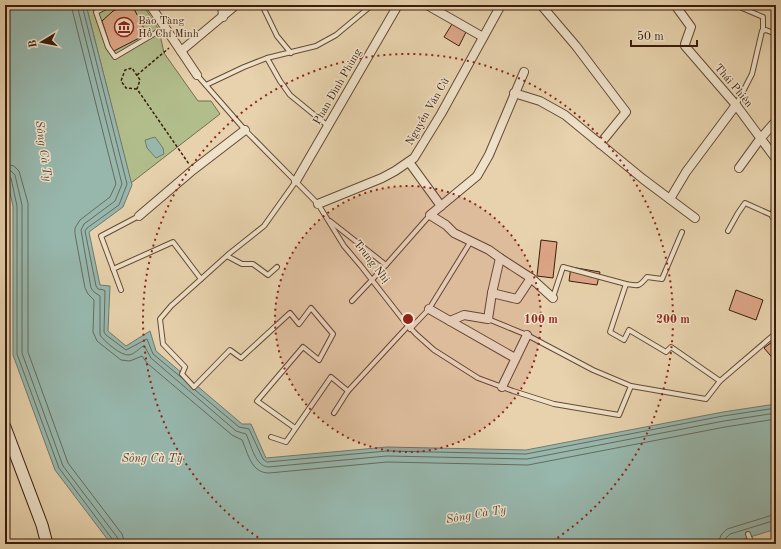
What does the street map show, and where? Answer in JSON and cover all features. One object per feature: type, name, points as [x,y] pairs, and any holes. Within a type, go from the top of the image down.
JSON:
[{"type":"street","name":"Trưng Nhị","points":[[150,5],[164,28],[197,74]]},
{"type":"street","points":[[222,5],[223,17]]},
{"type":"street","points":[[181,51],[236,5]]},
{"type":"street","name":"Phan Đình Phùng","points":[[296,181],[398,5]]},
{"type":"street","points":[[426,5],[483,37]]},
{"type":"street","name":"Nguyễn Văn Cừ","points":[[318,204],[382,178],[409,162],[419,151],[441,114],[500,5]]},
{"type":"street","points":[[541,5],[576,46],[626,112],[600,144]]},
{"type":"street","name":"Thái Phiên","points":[[676,5],[691,27],[685,46],[736,105],[776,159]]},
{"type":"street","points":[[524,72],[489,155],[477,176],[430,215],[446,225],[454,233],[489,250],[531,278],[553,298]]},
{"type":"street","points":[[514,93],[540,101],[565,115],[643,179],[696,218]]},
{"type":"street","points":[[670,199],[686,172],[736,105]]},
{"type":"street","points":[[738,168],[776,121]]},
{"type":"street","points":[[139,216],[193,170],[245,130]]},
{"type":"street","points":[[409,162],[441,206]]},
{"type":"street","points":[[450,321],[464,315],[488,319],[492,292],[500,258]]},
{"type":"street","points":[[492,292],[517,299],[531,278]]},
{"type":"street","points":[[429,310],[515,358]]},
{"type":"street","points":[[502,387],[527,335]]},
{"type":"street","points":[[5,427],[42,526],[47,544]]},
{"type":"lane","points":[[110,5],[96,12],[108,47],[115,58],[164,28]]},
{"type":"lane","points":[[262,5],[277,36],[291,53]]},
{"type":"lane","points":[[206,85],[267,58],[316,46],[336,35],[372,5]]},
{"type":"lane","points":[[736,105],[752,74],[763,30],[764,17],[742,8],[740,5]]},
{"type":"lane","points":[[763,30],[776,34]]},
{"type":"lane","points":[[267,58],[290,95],[328,126]]},
{"type":"lane","name":"Trưng Nhị","points":[[197,74],[245,130],[318,204],[344,246],[409,328],[434,350],[472,374],[502,387],[554,404],[620,415],[631,386]]},
{"type":"lane","points":[[295,428],[257,401],[303,347],[319,360],[333,334],[311,308],[299,324],[290,313],[241,358],[230,350],[194,387],[182,374],[185,367],[163,344],[160,320],[171,306],[227,256],[264,226],[296,181]]},
{"type":"lane","points":[[728,231],[738,213],[746,203],[775,214]]},
{"type":"lane","points":[[352,301],[430,215]]},
{"type":"lane","points":[[120,290],[101,236],[139,216]]},
{"type":"lane","points":[[327,218],[386,265]]},
{"type":"lane","points":[[553,298],[563,268],[639,286],[648,277],[662,279],[682,232]]},
{"type":"lane","points":[[334,413],[348,391],[409,328],[429,310],[471,241]]},
{"type":"lane","points":[[113,269],[173,242],[201,279]]},
{"type":"lane","points":[[227,256],[242,264],[253,264],[268,275],[276,267]]},
{"type":"lane","points":[[626,284],[610,332],[624,340],[629,330],[666,352],[671,347],[720,381]]},
{"type":"lane","points":[[488,319],[527,335],[593,370],[631,386],[706,398],[720,381],[776,332]]},
{"type":"lane","points":[[271,437],[286,442],[331,377],[348,391]]},
{"type":"lane","points":[[748,534],[752,544]]},
{"type":"path","points":[[137,75],[164,53],[174,42]]},
{"type":"path","points":[[132,68],[137,75],[140,80],[137,89],[126,88],[121,81],[125,70],[132,68]]},
{"type":"path","points":[[137,89],[193,170]]},
{"type":"green space","points":[[86,5],[143,5],[159,30],[164,53],[198,101],[211,101],[220,114],[131,183]]},
{"type":"water","name":"Sông Cà Ty","points":[[5,5],[86,5],[132,185],[123,207],[89,232],[100,285],[110,286],[108,331],[126,346],[150,331],[156,351],[242,424],[251,424],[266,458],[387,447],[526,450],[723,412],[776,404],[776,529],[728,544],[111,544],[55,470],[13,355],[13,206],[5,171]]},
{"type":"water","points":[[155,137],[163,148],[164,154],[156,158],[147,148],[145,140]]},
{"type":"building","name":"Bảo Tàng Hồ Chí Minh","points":[[126,5],[132,5],[147,34],[112,52],[102,21],[113,11]]},
{"type":"building","points":[[452,24],[466,32],[459,46],[444,37]]},
{"type":"building","points":[[541,240],[557,242],[553,278],[537,276]]},
{"type":"building","points":[[571,267],[600,272],[597,285],[569,281]]},
{"type":"building","points":[[736,290],[763,300],[756,320],[729,310]]},
{"type":"building","points":[[776,339],[776,362],[764,348]]},
{"type":"place","name":"Bảo Tàng Hồ Chí Minh","points":[[124,27]]}]
